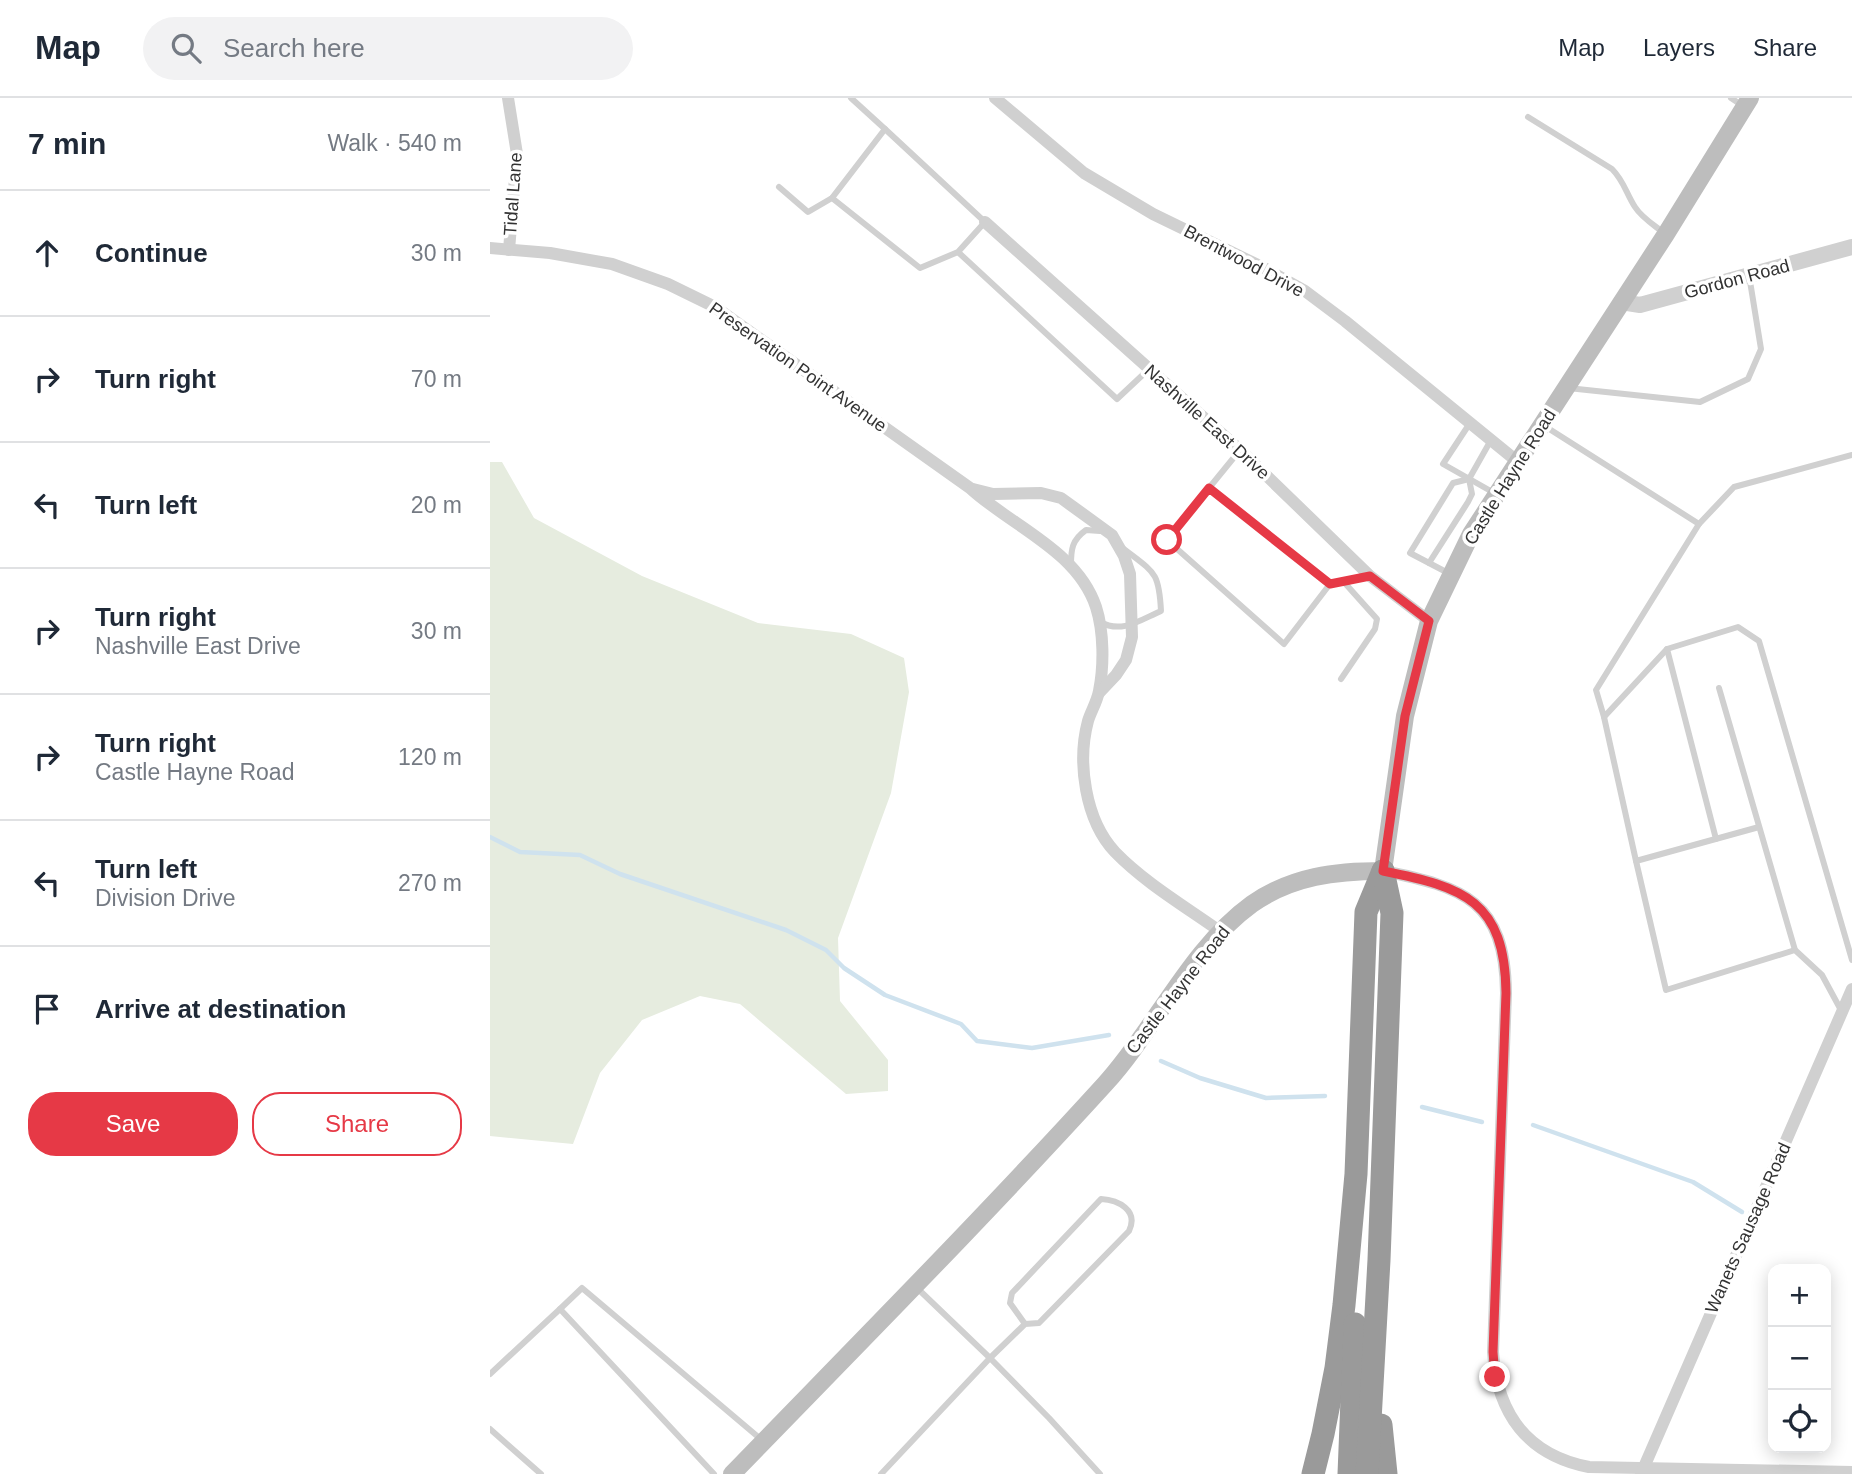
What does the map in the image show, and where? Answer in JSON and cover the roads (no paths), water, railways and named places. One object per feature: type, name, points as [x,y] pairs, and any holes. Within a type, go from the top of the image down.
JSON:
[{"type":"highway","points":[[1312,1474],[1336,1368],[1344,1306],[1356,1174],[1366,912],[1383,871]]},
{"type":"highway","points":[[1367,1474],[1379,1260],[1392,913],[1383,871]]},
{"type":"highway","points":[[1349,1474],[1358,1237],[1356,1174]]},
{"type":"highway","points":[[1379,1260],[1381,1425],[1386,1474]]},
{"type":"main road","name":"Castle Hayne Road","points":[[732,1474],[1108,1082],[1221,932],[1252,905],[1275,890],[1308,877],[1351,871],[1383,871],[1405,716],[1429,621],[1471,534],[1666,234],[1742,101]]},
{"type":"street","name":"Tidal Lane","points":[[508,98],[517,153],[509,250]]},
{"type":"street","name":"Brentwood Drive","points":[[995,98],[1084,173],[1153,214],[1305,291],[1518,462]]},
{"type":"street","name":"Nashville East Drive","points":[[985,222],[1240,450],[1370,576],[1429,621]]},
{"type":"street","name":"Gordon Road","points":[[1621,302],[1640,305],[1852,247]]},
{"type":"street","name":"Preservation Point Avenue","points":[[490,248],[550,253],[611,264],[668,284],[715,307],[970,488],[1071,566],[1096,606],[1099,621],[1102,656],[1099,692],[1088,721],[1082,756],[1085,788],[1099,830],[1114,851],[1134,868],[1221,932]]},
{"type":"street","name":"Preservation Point Avenue","points":[[970,488],[993,494],[1041,493],[1061,498],[1114,539],[1130,574],[1132,637],[1126,660],[1099,692]]},
{"type":"street","points":[[1383,871],[1442,884],[1464,894],[1491,920],[1502,943],[1506,993],[1493,1352],[1495,1377],[1500,1394],[1521,1431],[1537,1446],[1554,1456],[1589,1467],[1643,1471],[1852,1472]]},
{"type":"street","name":"Wanets Sausage Road","points":[[1643,1471],[1852,989]]},
{"type":"lane","points":[[832,198],[920,268],[958,252],[985,222],[852,98]]},
{"type":"lane","points":[[1528,117],[1612,169],[1621,178],[1634,206],[1642,216],[1666,234]]},
{"type":"lane","points":[[779,187],[808,212],[832,198],[886,130]]},
{"type":"lane","points":[[958,252],[1117,400],[1149,369]]},
{"type":"lane","points":[[1566,387],[1700,402],[1748,379],[1761,349],[1749,275]]},
{"type":"lane","points":[[1470,423],[1443,464],[1497,495]]},
{"type":"lane","points":[[1543,424],[1699,524]]},
{"type":"lane","points":[[1429,563],[1472,494],[1469,479],[1491,439]]},
{"type":"lane","points":[[1240,450],[1167,540],[1284,644],[1330,584],[1370,576]]},
{"type":"lane","points":[[1795,950],[1666,990],[1596,690],[1699,524],[1734,487],[1852,455]]},
{"type":"lane","points":[[1452,575],[1410,552],[1453,484],[1469,479]]},
{"type":"lane","points":[[1209,488],[1330,584]]},
{"type":"lane","points":[[1071,566],[1071,549],[1076,537],[1086,530],[1114,539],[1155,572],[1160,587],[1161,611],[1132,624],[1111,628],[1099,621]]},
{"type":"lane","points":[[1341,679],[1376,629],[1377,619],[1343,581]]},
{"type":"lane","points":[[1604,717],[1667,649],[1738,627],[1759,641],[1852,960]]},
{"type":"lane","points":[[1667,649],[1716,839]]},
{"type":"lane","points":[[1718,688],[1795,950],[1822,975],[1842,1012]]},
{"type":"lane","points":[[1636,861],[1759,827]]},
{"type":"lane","points":[[881,1474],[990,1358],[1026,1324],[1039,1323],[1129,1231],[1132,1219],[1127,1208],[1121,1203],[1101,1199],[1012,1293],[1010,1303],[1026,1324]]},
{"type":"lane","points":[[914,1286],[990,1358],[1100,1474]]},
{"type":"lane","points":[[490,1374],[582,1288],[764,1441]]},
{"type":"lane","points":[[560,1309],[714,1474]]},
{"type":"lane","points":[[490,1429],[541,1474]]},
{"type":"waterway","points":[[490,837],[520,852],[580,855],[620,874],[786,930],[826,950],[844,968],[885,995],[961,1024],[977,1041],[1032,1048],[1109,1035]]},
{"type":"waterway","points":[[1161,1061],[1200,1078],[1266,1098],[1325,1096]]},
{"type":"waterway","points":[[1422,1107],[1482,1122]]},
{"type":"waterway","points":[[1533,1125],[1693,1182],[1742,1212]]}]
